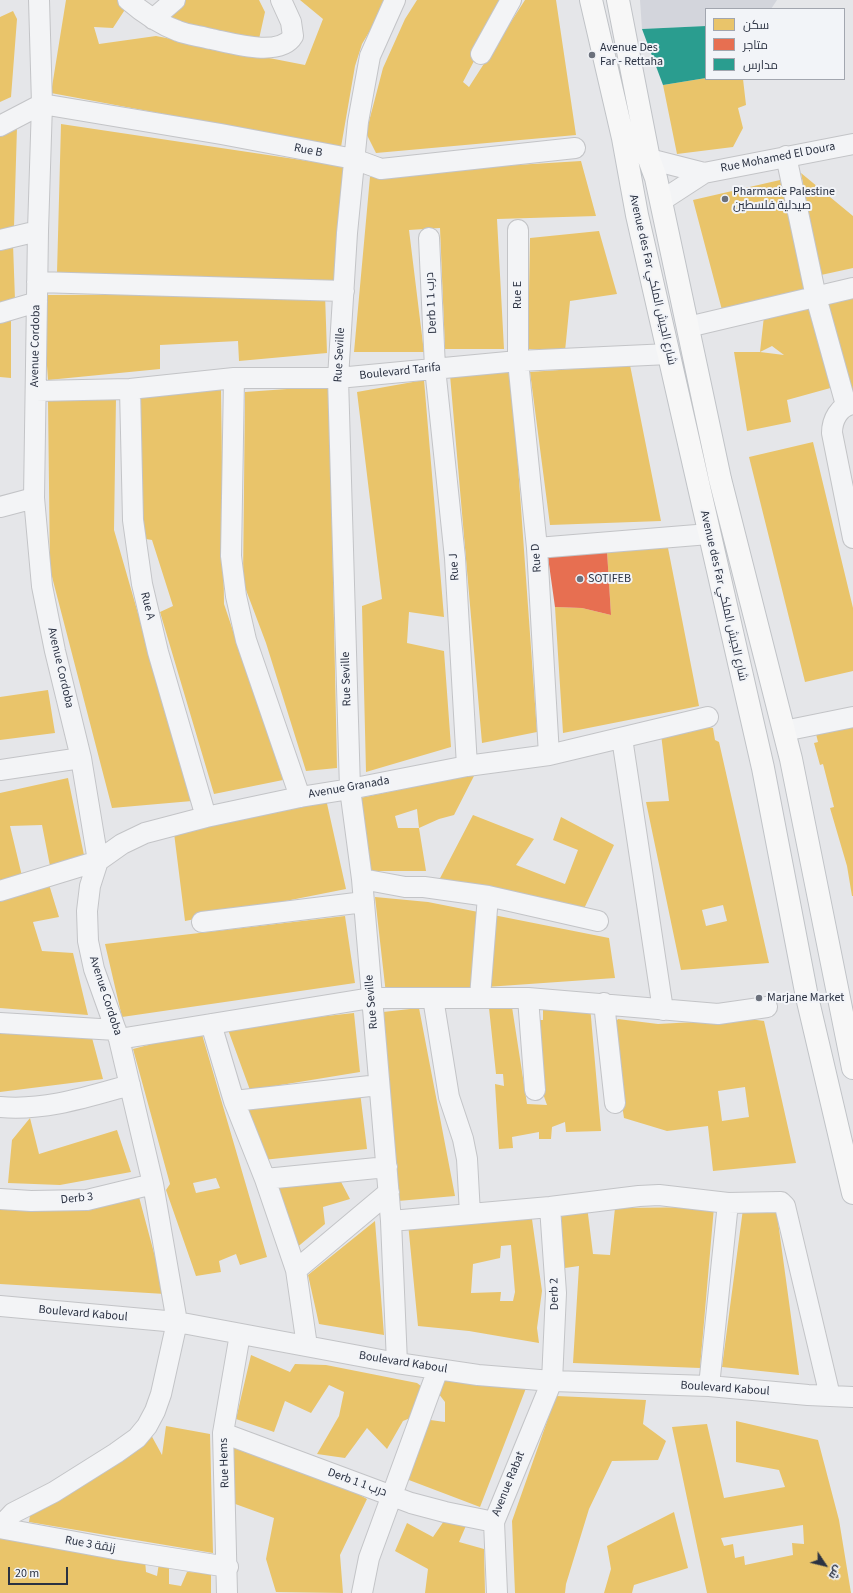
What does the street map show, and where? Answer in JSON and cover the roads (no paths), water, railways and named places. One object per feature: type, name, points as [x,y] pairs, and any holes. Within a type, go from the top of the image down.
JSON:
[{"type":"main road","name":"Avenue des Far شارع الجيش الملكي","points":[[591,0],[623,138],[637,215],[763,768],[807,998],[853,1193]]},
{"type":"main road","name":"Avenue des Far شارع الجيش الملكي","points":[[618,0],[649,159],[656,178],[720,479],[792,759],[853,1068]]},
{"type":"street","name":"Avenue Cordoba","points":[[39,0],[42,104],[38,231],[34,498],[42,586],[55,651],[81,758],[98,861],[90,886],[87,911],[88,941],[94,969],[118,1034],[130,1085],[153,1184],[177,1322]]},
{"type":"street","points":[[128,0],[153,19],[179,32],[249,47],[277,46],[290,40],[294,32],[288,13],[281,0]]},
{"type":"street","points":[[153,19],[175,0]]},
{"type":"street","name":"Rue Seville","points":[[395,0],[370,56],[358,122],[347,233],[338,378],[350,789],[362,879],[371,998],[387,1167],[391,1221],[397,1363]]},
{"type":"street","points":[[481,54],[511,0]]},
{"type":"street","points":[[0,126],[42,104]]},
{"type":"street","name":"Rue B","points":[[42,104],[354,159],[381,169],[575,148]]},
{"type":"street","name":"Rue Mohamed El Doura","points":[[661,201],[704,173],[853,144]]},
{"type":"street","points":[[786,156],[816,297],[850,404],[834,420],[832,433],[853,538]]},
{"type":"street","name":"Rue Mohamed El Doura","points":[[649,159],[704,173]]},
{"type":"street","name":"Rue E","points":[[518,230],[518,361]]},
{"type":"street","points":[[0,240],[38,231]]},
{"type":"street","name":"Derb 1 درب 1","points":[[429,238],[435,368]]},
{"type":"street","points":[[37,282],[344,291]]},
{"type":"street","points":[[688,327],[853,288]]},
{"type":"street","points":[[0,313],[37,302]]},
{"type":"street","name":"Boulevard Tarifa","points":[[36,391],[130,389],[234,378],[338,378],[518,361],[669,354]]},
{"type":"street","name":"Rue D","points":[[518,361],[537,548],[549,755]]},
{"type":"street","name":"Rue J","points":[[435,368],[455,558],[467,766]]},
{"type":"street","points":[[234,378],[231,556],[236,596],[246,640],[300,797]]},
{"type":"street","name":"Rue A","points":[[130,389],[133,520],[142,584],[158,652],[206,817]]},
{"type":"street","points":[[0,507],[34,498]]},
{"type":"street","points":[[537,548],[709,534]]},
{"type":"street","name":"Avenue Granada","points":[[0,891],[98,861],[122,844],[145,833],[206,817],[300,797],[350,789],[467,766],[549,755],[708,716]]},
{"type":"street","points":[[784,731],[853,717]]},
{"type":"street","points":[[622,738],[663,1010]]},
{"type":"street","points":[[0,770],[81,758]]},
{"type":"street","points":[[362,879],[405,887],[424,887],[488,896],[598,921]]},
{"type":"street","points":[[480,997],[488,896]]},
{"type":"street","points":[[202,922],[364,902]]},
{"type":"street","points":[[0,1023],[118,1034],[211,1024],[371,998],[528,998],[604,1003],[663,1010],[718,1014],[767,1007]]},
{"type":"street","points":[[433,998],[449,1097],[463,1139],[467,1159],[470,1214]]},
{"type":"street","points":[[528,998],[535,1090]]},
{"type":"street","points":[[604,1003],[615,1103]]},
{"type":"street","points":[[211,1024],[234,1101],[265,1179],[296,1270],[307,1346]]},
{"type":"street","points":[[234,1101],[379,1084]]},
{"type":"street","points":[[0,1107],[35,1107],[62,1104],[130,1085]]},
{"type":"street","points":[[265,1179],[387,1167]]},
{"type":"street","name":"Derb 3","points":[[0,1199],[39,1201],[87,1200],[153,1184]]},
{"type":"street","points":[[296,1270],[389,1192]]},
{"type":"street","points":[[391,1221],[550,1207],[614,1198],[652,1196],[728,1203],[777,1201],[785,1206],[830,1396]]},
{"type":"street","points":[[710,1386],[728,1203]]},
{"type":"street","name":"Derb 2","points":[[550,1207],[556,1293],[552,1380]]},
{"type":"street","name":"Boulevard Kaboul","points":[[0,1306],[177,1322],[397,1363],[478,1375],[552,1380],[710,1386],[808,1395],[853,1396]]},
{"type":"street","points":[[0,1528],[7,1512],[54,1492],[137,1438],[147,1426],[155,1411],[177,1322]]},
{"type":"street","name":"Rue Hems","points":[[227,1593],[228,1567],[223,1433],[240,1334]]},
{"type":"street","points":[[362,1593],[369,1558],[438,1370]]},
{"type":"street","name":"Avenue Rabat","points":[[497,1593],[494,1522],[552,1380]]},
{"type":"street","name":"Boulevard Kaboul","points":[[808,1395],[853,1411]]},
{"type":"street","name":"Derb 1 درب 1","points":[[223,1433],[429,1508],[494,1522]]},
{"type":"street","name":"Rue 3 زنقة","points":[[0,1528],[114,1549],[228,1567]]},
{"type":"place","name":"Avenue Des Far - Rettaha","points":[[592,55]]},
{"type":"place","name":"Pharmacie Palestine صيدلية فلسطين","points":[[725,199]]},
{"type":"place","name":"SOTIFEB","points":[[580,579]]},
{"type":"place","name":"Marjane Market","points":[[759,998]]}]
